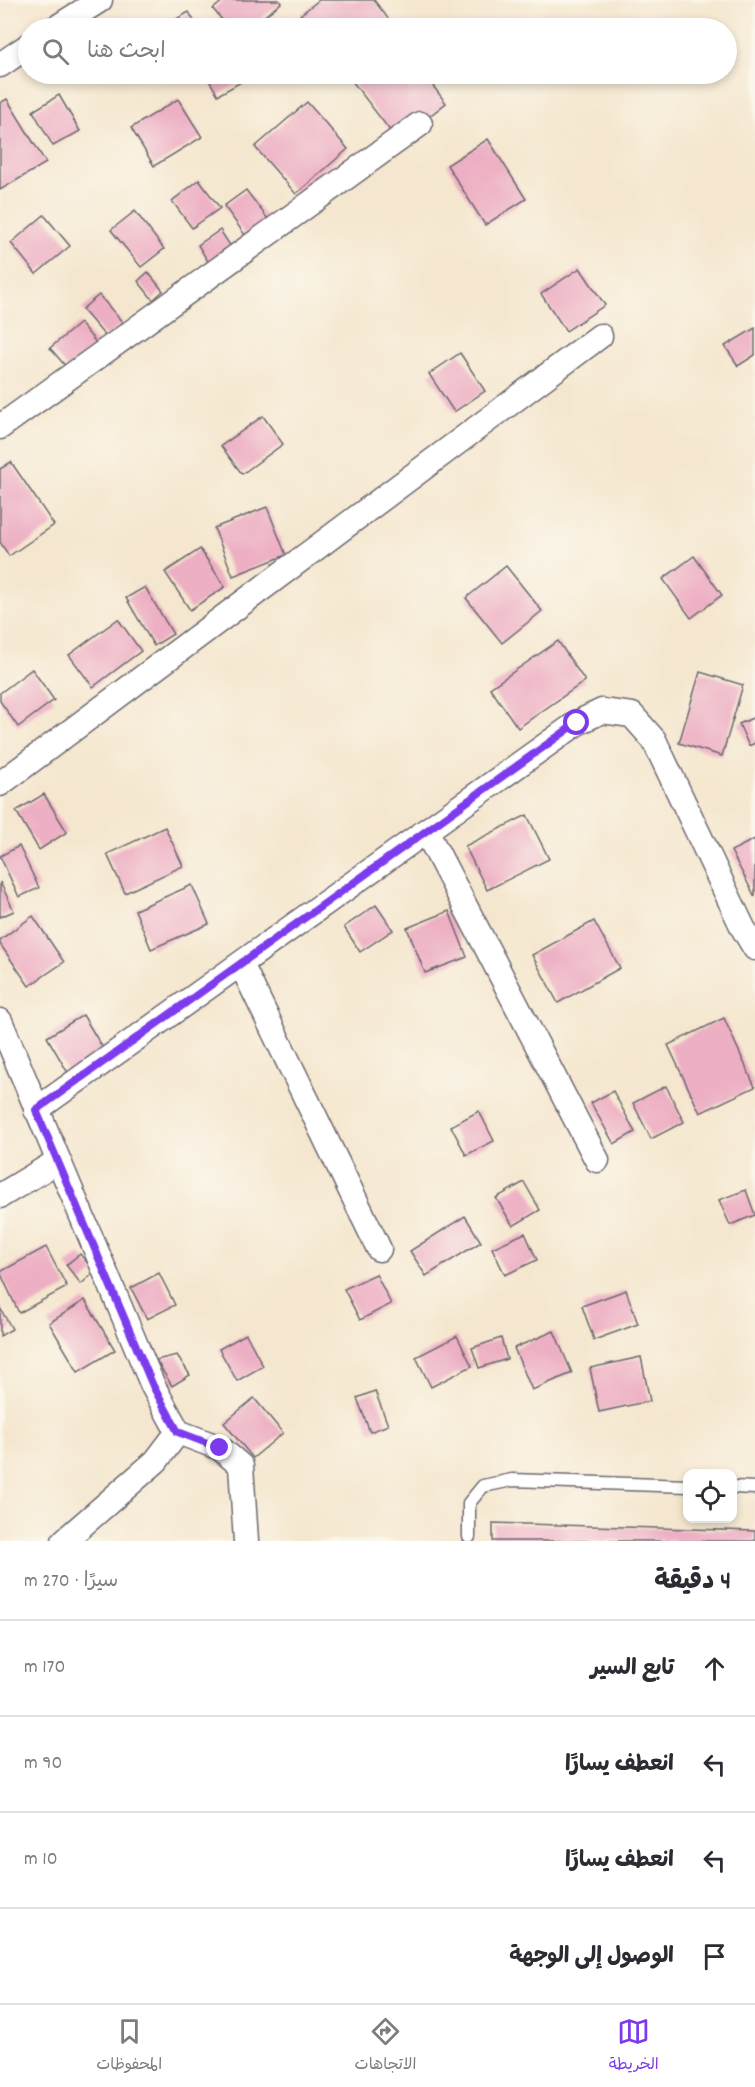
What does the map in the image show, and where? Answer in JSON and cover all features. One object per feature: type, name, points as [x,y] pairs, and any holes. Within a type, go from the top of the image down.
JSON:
[{"type":"street","points":[[72,18],[100,0]]},
{"type":"street","points":[[0,65],[18,53]]},
{"type":"street","points":[[0,427],[420,124]]},
{"type":"street","points":[[0,784],[600,336]]},
{"type":"street","points":[[36,1110],[577,723],[602,711],[632,715],[654,740],[743,928],[755,948]]},
{"type":"street","points":[[426,831],[597,1160]]},
{"type":"street","points":[[241,964],[379,1249]]},
{"type":"street","points":[[0,1021],[153,1386],[178,1432],[220,1448],[241,1466],[246,1541]]},
{"type":"street","points":[[0,1197],[58,1161]]},
{"type":"street","points":[[64,1541],[156,1461],[178,1432]]},
{"type":"lane","points":[[469,1537],[469,1503],[483,1486],[512,1480],[683,1486]]},
{"type":"lane","points":[[737,1487],[755,1488]]},
{"type":"building","points":[[224,0],[279,0],[281,3],[262,18],[221,18],[213,9]]},
{"type":"building","points":[[319,0],[374,0],[388,18],[303,18],[300,15]]},
{"type":"building","points":[[189,12],[192,18],[178,18]]},
{"type":"building","points":[[211,84],[238,84],[218,95]]},
{"type":"building","points":[[354,84],[432,84],[446,103],[398,141]]},
{"type":"building","points":[[59,95],[80,131],[53,146],[33,111]]},
{"type":"building","points":[[7,99],[46,163],[0,190],[0,103]]},
{"type":"building","points":[[178,99],[202,137],[154,166],[131,128]]},
{"type":"building","points":[[307,102],[348,149],[296,194],[255,147]]},
{"type":"building","points":[[488,139],[526,199],[485,225],[447,165]]},
{"type":"building","points":[[199,180],[220,208],[192,228],[172,201]]},
{"type":"building","points":[[246,190],[268,219],[245,235],[224,206]]},
{"type":"building","points":[[135,211],[164,249],[141,267],[111,230]]},
{"type":"building","points":[[44,215],[70,246],[36,274],[11,243]]},
{"type":"building","points":[[220,230],[233,250],[210,265],[198,245]]},
{"type":"building","points":[[580,268],[605,305],[566,331],[541,294]]},
{"type":"building","points":[[148,272],[163,291],[153,300],[138,281]]},
{"type":"building","points":[[99,295],[123,323],[106,337],[82,309]]},
{"type":"building","points":[[80,323],[98,345],[68,369],[50,348]]},
{"type":"building","points":[[755,328],[755,355],[738,366],[725,346]]},
{"type":"building","points":[[460,353],[485,391],[454,412],[429,374]]},
{"type":"building","points":[[263,416],[283,444],[242,474],[221,446]]},
{"type":"building","points":[[11,462],[54,525],[9,556],[0,542],[0,469]]},
{"type":"building","points":[[267,507],[286,555],[233,576],[214,528]]},
{"type":"building","points":[[200,549],[225,587],[190,610],[165,572]]},
{"type":"building","points":[[694,556],[722,595],[691,618],[663,579]]},
{"type":"building","points":[[506,566],[542,611],[502,643],[466,598]]},
{"type":"building","points":[[145,587],[173,634],[154,646],[126,598]]},
{"type":"building","points":[[118,619],[141,651],[93,687],[69,655]]},
{"type":"building","points":[[558,641],[585,681],[518,728],[490,688]]},
{"type":"building","points":[[32,669],[54,700],[18,727],[0,701],[0,693]]},
{"type":"building","points":[[700,672],[743,685],[722,756],[679,743]]},
{"type":"building","points":[[755,717],[755,743],[749,746],[739,724]]},
{"type":"building","points":[[44,794],[67,832],[39,850],[16,811]]},
{"type":"building","points":[[527,815],[549,859],[487,890],[465,846]]},
{"type":"building","points":[[165,827],[183,866],[125,893],[107,854]]},
{"type":"building","points":[[755,839],[755,897],[731,851]]},
{"type":"building","points":[[19,846],[39,888],[19,897],[0,856]]},
{"type":"building","points":[[0,882],[14,911],[0,917]]},
{"type":"building","points":[[192,885],[209,924],[151,949],[135,910]]},
{"type":"building","points":[[376,905],[393,930],[360,952],[344,927]]},
{"type":"building","points":[[449,911],[467,957],[425,973],[407,928]]},
{"type":"building","points":[[33,916],[64,962],[29,986],[0,944],[0,940]]},
{"type":"building","points":[[594,921],[620,968],[558,1003],[532,955]]},
{"type":"building","points":[[83,1015],[104,1050],[68,1073],[47,1037]]},
{"type":"building","points":[[724,1018],[755,1087],[700,1113],[668,1045]]},
{"type":"building","points":[[666,1086],[684,1122],[651,1139],[633,1103]]},
{"type":"building","points":[[613,1091],[635,1132],[614,1144],[591,1103]]},
{"type":"building","points":[[479,1111],[494,1141],[466,1155],[451,1126]]},
{"type":"building","points":[[524,1182],[540,1210],[513,1226],[496,1198]]},
{"type":"building","points":[[746,1190],[755,1215],[730,1225],[719,1200]]},
{"type":"building","points":[[465,1216],[481,1242],[426,1276],[410,1251]]},
{"type":"building","points":[[525,1233],[537,1260],[505,1275],[492,1248]]},
{"type":"building","points":[[46,1247],[67,1287],[19,1313],[0,1272]]},
{"type":"building","points":[[80,1254],[95,1272],[81,1284],[66,1265]]},
{"type":"building","points":[[159,1273],[175,1305],[147,1319],[131,1288]]},
{"type":"building","points":[[376,1274],[391,1304],[360,1320],[344,1289]]},
{"type":"building","points":[[626,1290],[638,1324],[594,1340],[582,1306]]},
{"type":"building","points":[[85,1300],[115,1350],[78,1372],[49,1323]]},
{"type":"building","points":[[0,1308],[12,1329],[0,1336]]},
{"type":"building","points":[[554,1331],[572,1373],[532,1390],[514,1348]]},
{"type":"building","points":[[246,1334],[263,1366],[237,1381],[219,1349]]},
{"type":"building","points":[[457,1336],[472,1366],[431,1387],[416,1357]]},
{"type":"building","points":[[501,1338],[507,1359],[479,1368],[472,1348]]},
{"type":"building","points":[[177,1355],[190,1375],[172,1386],[156,1360]]},
{"type":"building","points":[[641,1357],[650,1401],[599,1412],[590,1368]]},
{"type":"building","points":[[375,1391],[388,1425],[370,1432],[357,1398]]},
{"type":"building","points":[[254,1398],[283,1433],[253,1458],[224,1423]]},
{"type":"building","points":[[493,1523],[755,1531],[755,1541],[493,1541]]},
{"type":"route","points":[[220,1448],[178,1432],[153,1386],[36,1110],[577,723]]}]
